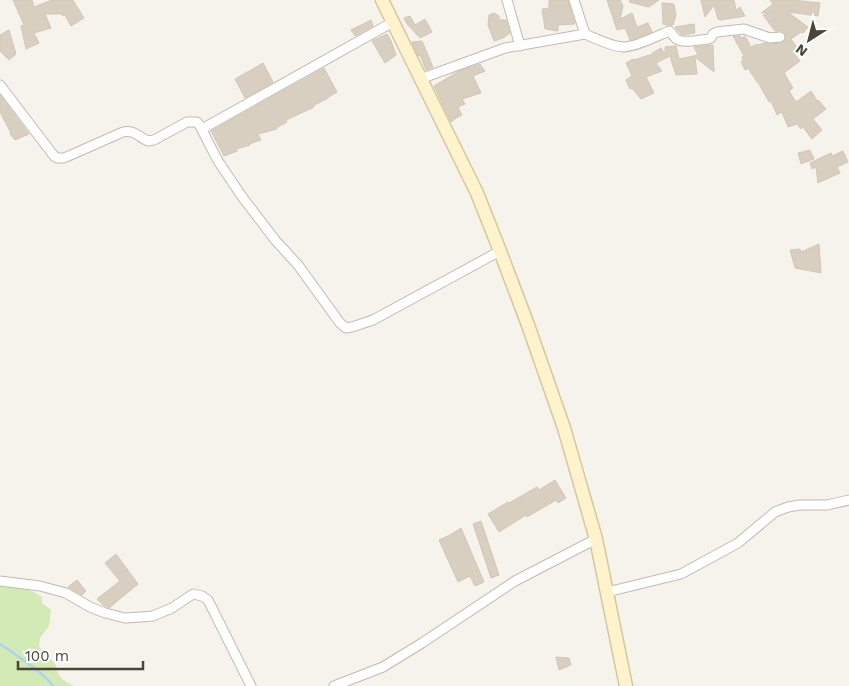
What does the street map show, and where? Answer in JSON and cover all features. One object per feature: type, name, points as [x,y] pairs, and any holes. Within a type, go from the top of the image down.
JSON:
[{"type":"street","points":[[382,0],[476,193],[528,325],[564,428],[596,539],[626,686]]},
{"type":"street","points":[[507,0],[520,46]]},
{"type":"street","points":[[574,0],[585,34]]},
{"type":"street","points":[[202,129],[393,22]]},
{"type":"street","points":[[420,79],[505,48],[585,34],[612,45],[625,47],[669,31],[680,41],[708,39],[717,32],[744,29],[764,37],[780,37]]},
{"type":"street","points":[[0,84],[57,158],[64,158],[128,131],[134,132],[148,141],[154,140],[187,122],[197,122],[218,161],[242,198],[298,265],[340,324],[346,328],[373,320],[500,251]]},
{"type":"street","points":[[607,592],[681,574],[738,543],[774,512],[800,505],[827,505],[849,500]]},
{"type":"street","points":[[334,686],[383,667],[438,633],[514,581],[596,539]]},
{"type":"street","points":[[0,581],[40,586],[66,593],[105,613],[125,618],[153,616],[172,608],[193,594],[198,594],[208,600],[251,686]]},
{"type":"green space","points":[[0,584],[27,589],[42,597],[42,603],[51,610],[49,626],[40,638],[39,646],[43,653],[55,663],[62,679],[74,686],[0,686]]},
{"type":"building","points":[[13,0],[32,0],[34,7],[52,0],[73,0],[84,18],[71,26],[65,15],[45,14],[51,28],[34,33],[39,43],[26,49],[21,26],[24,25]]},
{"type":"building","points":[[549,0],[568,0],[575,24],[558,25],[558,31],[545,29],[542,9],[549,8]]},
{"type":"building","points":[[607,0],[620,0],[623,6],[620,19],[632,13],[637,27],[648,23],[652,32],[630,40],[625,28],[617,30]]},
{"type":"building","points":[[630,0],[659,0],[649,7],[629,2]]},
{"type":"building","points":[[701,0],[734,0],[736,10],[740,7],[745,16],[718,19],[714,5],[705,17]]},
{"type":"building","points":[[770,0],[820,3],[818,16],[788,12],[808,27],[803,33],[801,32],[791,39],[798,49],[793,52],[800,61],[784,73],[793,88],[789,91],[796,102],[811,91],[817,101],[826,109],[813,119],[822,130],[812,139],[803,127],[801,129],[797,124],[788,127],[782,112],[777,115],[771,101],[769,102],[758,82],[748,68],[745,70],[741,62],[744,56],[733,36],[740,36],[742,38],[745,36],[751,47],[764,43],[781,43],[785,40],[785,33],[775,31],[763,15],[769,12],[761,13],[773,4]]},
{"type":"building","points":[[662,3],[674,4],[676,15],[673,25],[663,24]]},
{"type":"building","points":[[494,13],[499,16],[499,20],[506,20],[510,33],[494,41],[488,25],[489,15]]},
{"type":"building","points":[[410,16],[415,25],[425,19],[432,32],[420,38],[404,18]]},
{"type":"building","points":[[371,20],[373,26],[355,36],[351,30]]},
{"type":"building","points":[[694,24],[695,33],[682,35],[675,27]]},
{"type":"building","points":[[9,30],[16,54],[9,60],[0,51],[0,35]]},
{"type":"building","points":[[387,34],[396,55],[385,63],[372,41]]},
{"type":"building","points":[[422,41],[433,67],[426,70],[412,42]]},
{"type":"building","points":[[713,45],[714,72],[695,57],[697,74],[676,75],[670,56],[656,63],[662,71],[646,77],[654,93],[641,99],[632,88],[630,89],[626,80],[632,76],[626,63],[633,59],[653,54],[661,48],[665,55],[665,47],[676,46],[679,59],[698,55],[694,47]]},
{"type":"building","points":[[263,63],[273,82],[245,98],[235,79]]},
{"type":"building","points":[[480,64],[485,71],[473,76],[481,93],[462,99],[465,104],[458,107],[462,115],[451,122],[434,86],[459,71]]},
{"type":"building","points":[[324,68],[337,92],[314,105],[314,107],[286,120],[287,122],[277,129],[258,134],[261,140],[236,149],[237,151],[224,156],[211,131]]},
{"type":"building","points":[[0,95],[29,134],[15,140],[10,134],[0,112]]},
{"type":"building","points":[[810,150],[814,159],[801,164],[798,153]]},
{"type":"building","points":[[843,151],[848,162],[837,167],[840,173],[818,183],[816,167],[812,169],[810,163],[831,153],[832,156]]},
{"type":"building","points":[[819,244],[821,273],[795,268],[790,250],[800,249],[801,252]]},
{"type":"building","points":[[555,480],[566,498],[558,503],[556,500],[527,517],[526,515],[499,532],[488,514],[537,487],[539,490]]},
{"type":"building","points":[[481,521],[499,575],[491,578],[473,524]]},
{"type":"building","points":[[461,528],[484,582],[475,586],[470,576],[458,582],[439,540]]},
{"type":"building","points":[[116,554],[138,584],[109,608],[97,599],[120,581],[105,563]]},
{"type":"building","points":[[77,580],[86,591],[82,595],[68,587]]},
{"type":"building","points":[[556,657],[569,658],[571,665],[559,670]]},
{"type":"waterway","points":[[0,644],[37,670],[53,686]]}]
